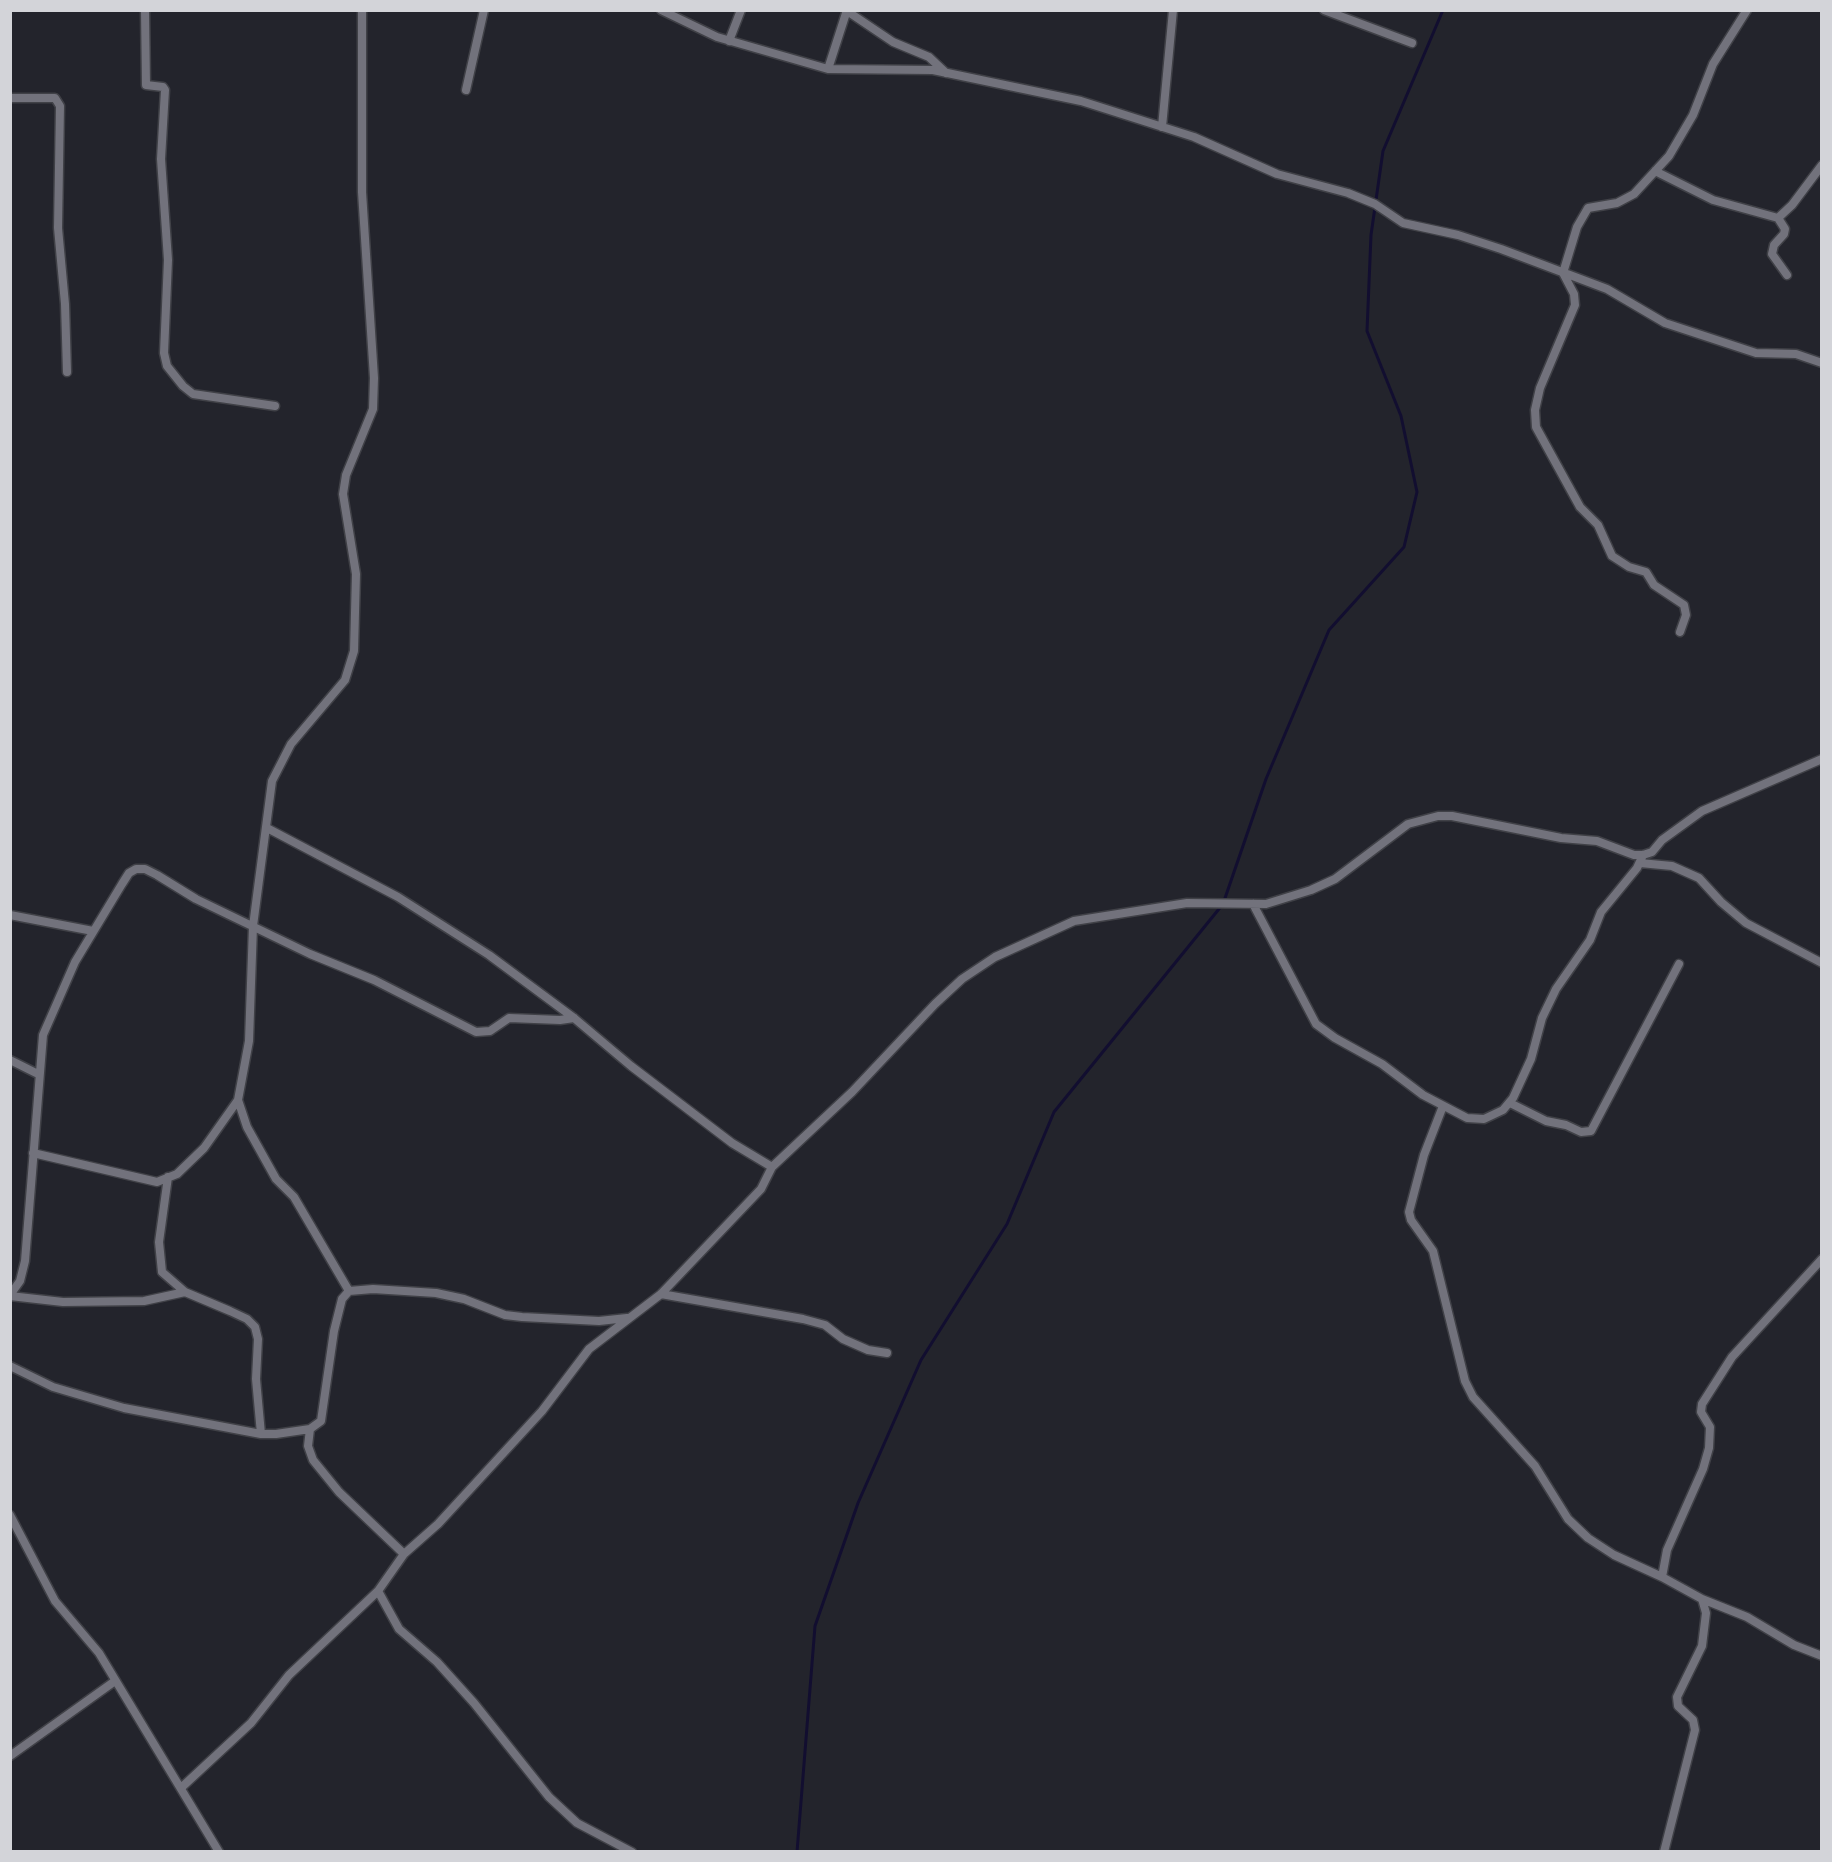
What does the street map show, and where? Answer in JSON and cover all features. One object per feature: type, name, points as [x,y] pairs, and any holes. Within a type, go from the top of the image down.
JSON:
[{"type":"street","points":[[145,10],[146,85],[162,87],[165,90],[161,159],[168,260],[164,353],[167,366],[183,386],[193,393],[275,406]]},
{"type":"street","points":[[33,1153],[157,1182],[177,1174],[204,1148],[238,1100],[249,1041],[253,926],[276,770],[291,744],[345,680],[354,651],[356,574],[344,494],[346,475],[373,409],[374,378],[363,216],[362,10]]},
{"type":"street","points":[[465,90],[484,10]]},
{"type":"street","points":[[661,10],[729,41],[828,69],[946,73],[1081,101],[1194,137],[1277,174],[1348,193],[1375,204],[1403,223],[1458,235],[1607,289],[1665,323],[1731,346],[1762,354],[1796,354],[1821,363]]},
{"type":"street","points":[[729,41],[741,10]]},
{"type":"street","points":[[1162,127],[1173,10]]},
{"type":"street","points":[[1324,10],[1412,43]]},
{"type":"street","points":[[1680,632],[1685,620],[1684,605],[1654,585],[1646,572],[1629,567],[1612,555],[1598,525],[1580,507],[1536,427],[1537,398],[1575,305],[1574,294],[1563,273],[1577,227],[1588,208],[1617,203],[1629,197],[1677,146],[1693,115],[1713,64],[1747,10]]},
{"type":"street","points":[[828,69],[847,11],[893,42],[929,57],[946,73]]},
{"type":"street","points":[[10,98],[55,98],[60,106],[58,228],[68,372]]},
{"type":"street","points":[[1778,218],[1792,206],[1821,165]]},
{"type":"street","points":[[1655,171],[1713,200],[1778,218],[1785,230],[1773,245],[1772,254],[1787,274]]},
{"type":"street","points":[[1253,904],[1316,1024],[1443,1106],[1467,1118],[1484,1119],[1503,1110],[1510,1103],[1531,1059],[1542,1018],[1564,974],[1590,940],[1596,922],[1609,900],[1642,859],[1702,812],[1821,759]]},
{"type":"street","points":[[182,1787],[251,1724],[289,1675],[378,1591],[404,1554],[438,1524],[526,1430],[589,1349],[661,1294],[761,1189],[771,1167],[852,1092],[934,1004],[962,979],[995,957],[1074,921],[1187,903],[1266,904],[1289,897],[1335,879],[1408,824],[1438,816],[1452,816],[1561,838],[1597,841],[1642,859],[1672,866],[1699,878],[1721,902],[1746,922],[1821,963]]},
{"type":"street","points":[[267,828],[398,897],[489,955],[574,1018],[631,1066],[732,1143],[771,1167]]},
{"type":"street","points":[[185,1292],[144,1301],[63,1302],[10,1296],[20,1281],[25,1261],[38,1074],[43,1035],[54,1006],[93,931],[129,873],[136,869],[151,872],[196,899],[374,980],[476,1032],[490,1031],[509,1018],[560,1020],[574,1018]]},
{"type":"street","points":[[10,915],[93,931]]},
{"type":"street","points":[[1510,1103],[1546,1121],[1566,1125],[1581,1132],[1591,1131],[1679,964]]},
{"type":"street","points":[[10,1060],[38,1074]]},
{"type":"street","points":[[238,1100],[247,1127],[276,1179],[294,1197],[349,1291]]},
{"type":"street","points":[[1443,1106],[1424,1155],[1409,1212],[1432,1251],[1465,1381],[1473,1397],[1534,1466],[1568,1519],[1588,1538],[1614,1555],[1662,1576],[1702,1599],[1747,1617],[1794,1645],[1821,1656]]},
{"type":"street","points":[[168,1177],[159,1242],[162,1272],[185,1292],[247,1319],[255,1327],[258,1339],[256,1379],[261,1434]]},
{"type":"street","points":[[1662,1576],[1667,1550],[1703,1469],[1709,1449],[1710,1427],[1701,1412],[1702,1404],[1732,1357],[1821,1259]]},
{"type":"street","points":[[10,1366],[53,1387],[124,1408],[261,1434],[310,1429],[318,1426],[324,1416],[334,1331],[342,1299],[349,1291],[385,1289],[436,1293],[464,1299],[505,1315],[522,1317],[599,1321],[627,1318]]},
{"type":"street","points":[[661,1294],[803,1319],[825,1325],[843,1340],[868,1350],[887,1353]]},
{"type":"street","points":[[310,1429],[308,1446],[313,1460],[339,1492],[404,1554]]},
{"type":"street","points":[[10,1515],[55,1601],[99,1653],[219,1851]]},
{"type":"street","points":[[378,1591],[399,1629],[424,1650],[474,1703],[549,1797],[577,1823],[632,1851]]},
{"type":"street","points":[[1664,1851],[1695,1730],[1693,1720],[1677,1702],[1702,1646],[1706,1628],[1706,1613],[1702,1599]]},
{"type":"street","points":[[10,1756],[115,1681]]},
{"type":"waterway","points":[[797,1852],[815,1626],[858,1503],[921,1360],[1007,1224],[1054,1112],[1223,904],[1266,779],[1329,630],[1404,547],[1417,492],[1401,416],[1367,331],[1371,235],[1383,151],[1443,10]]}]
